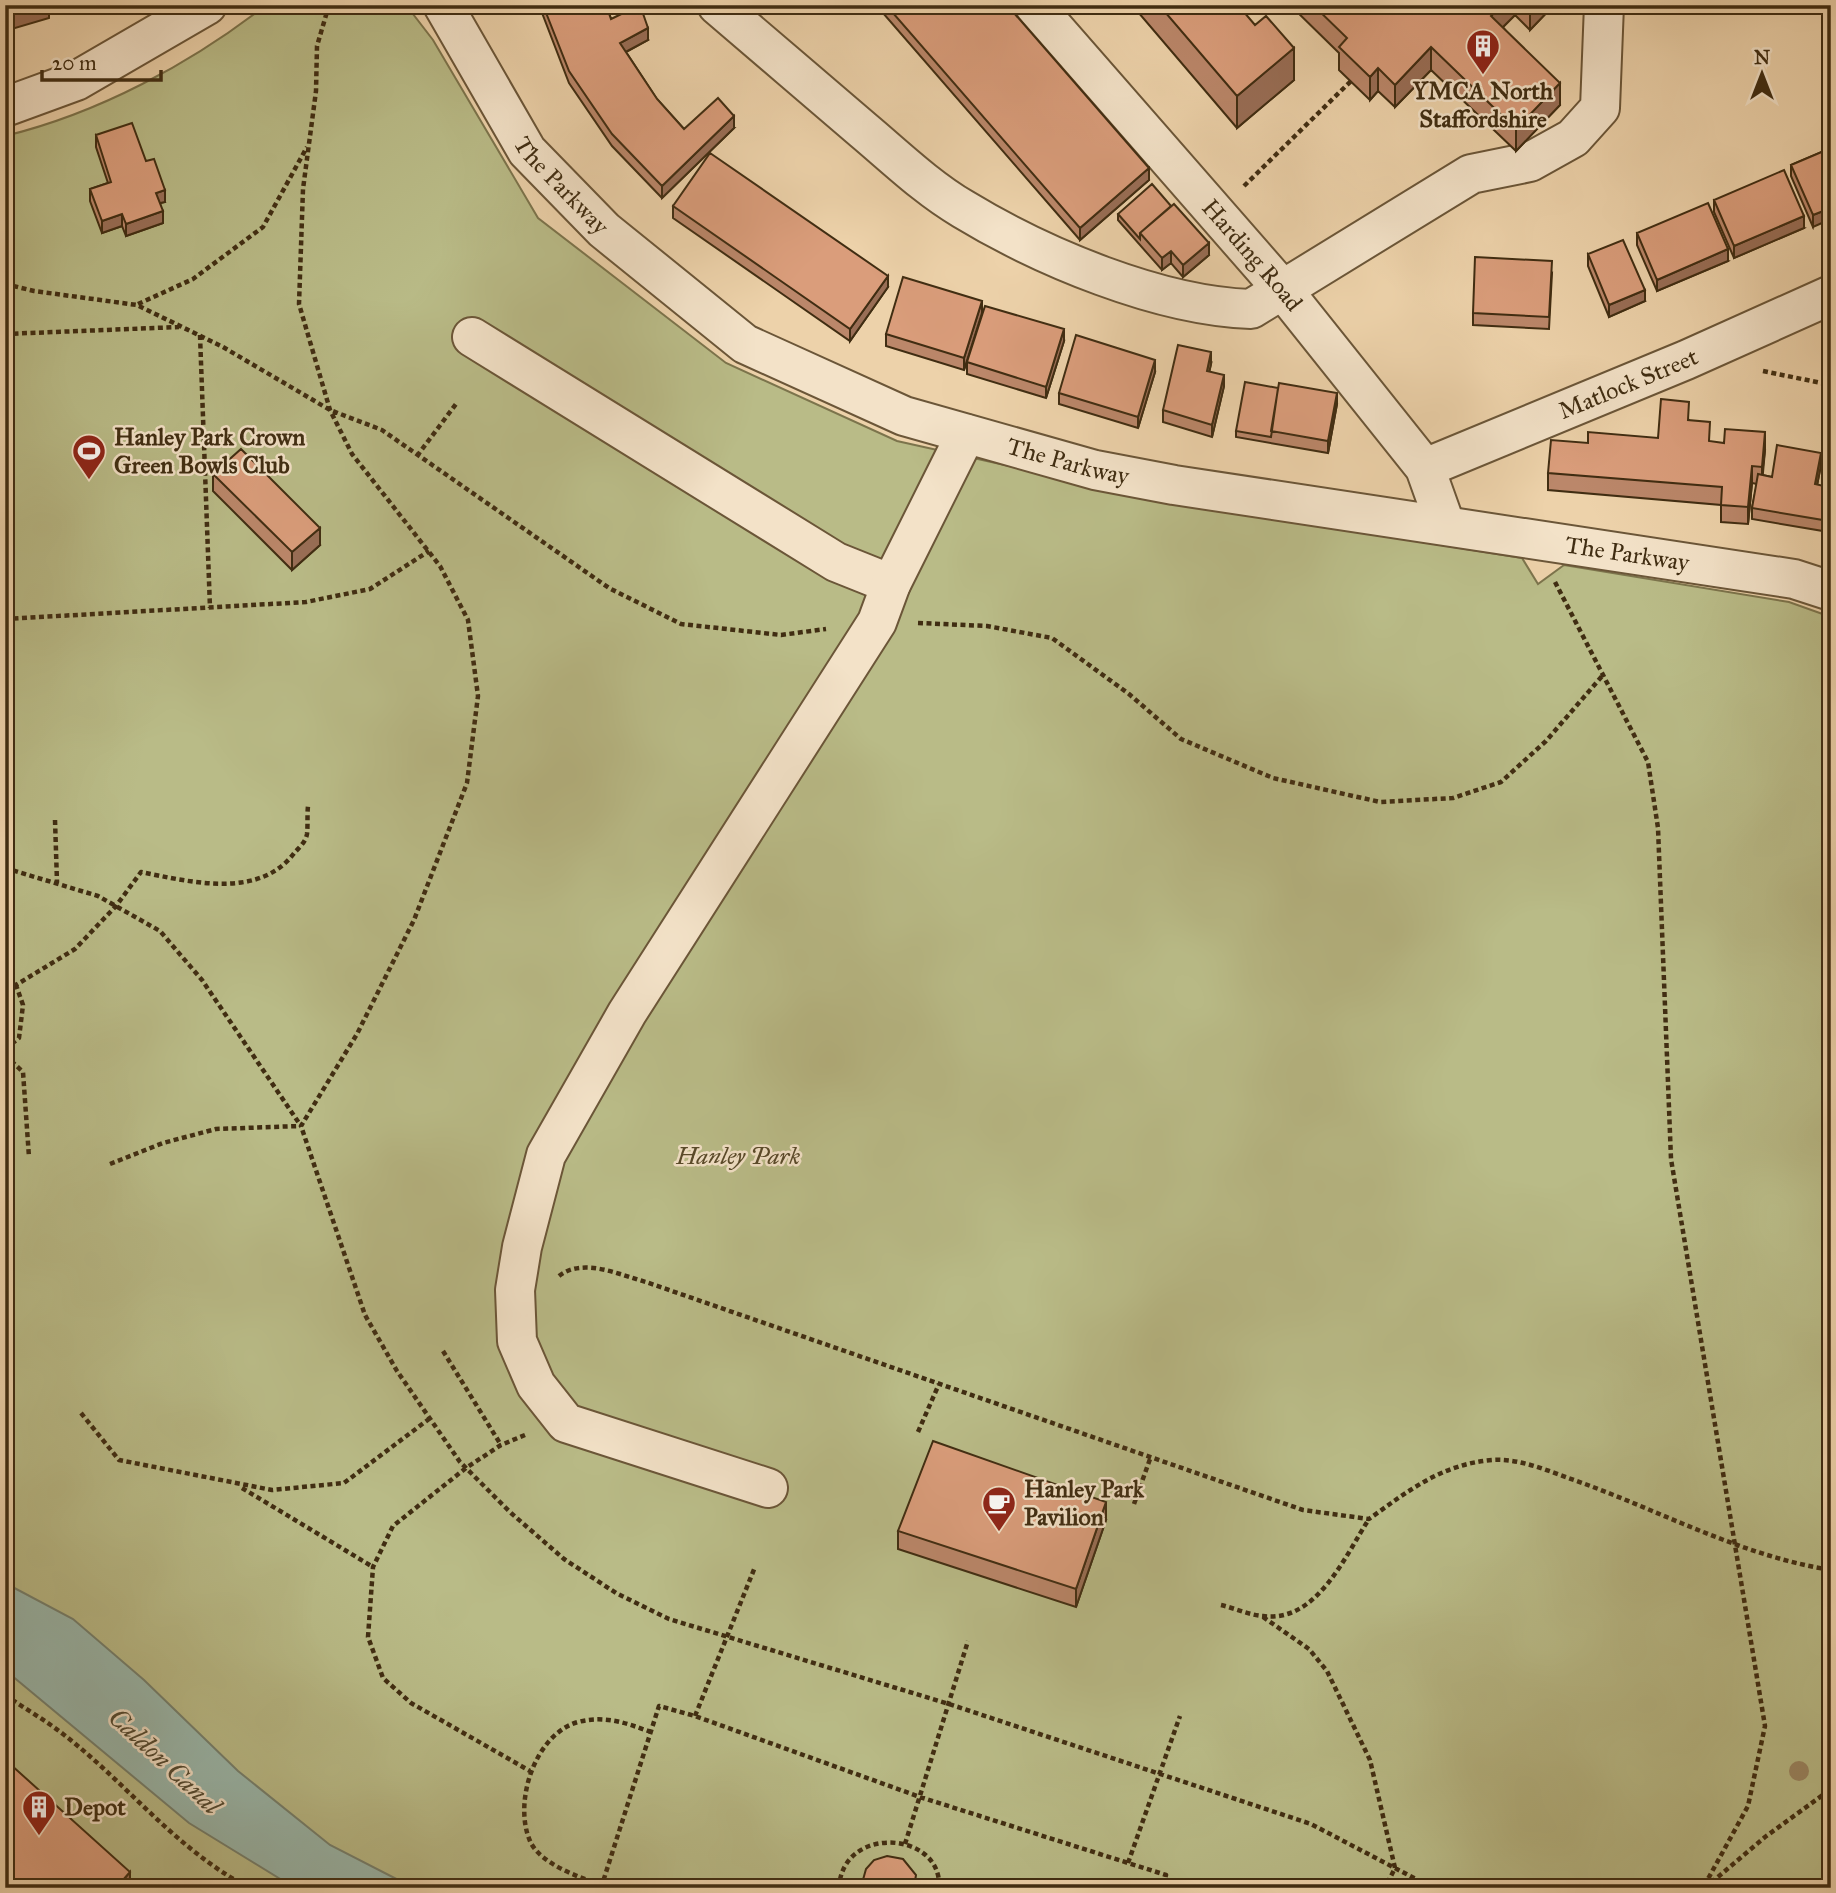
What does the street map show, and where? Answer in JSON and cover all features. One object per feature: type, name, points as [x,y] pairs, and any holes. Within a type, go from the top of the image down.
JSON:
[{"type":"street","points":[[5,107],[76,81],[207,5]]},
{"type":"street","points":[[717,5],[886,149],[961,208],[1057,258],[1132,286],[1228,308],[1251,309],[1471,174],[1530,162],[1573,138],[1600,108],[1604,5]]},
{"type":"street","name":"Harding Road","points":[[1042,8],[1283,290],[1424,468],[1445,524]]},
{"type":"street","name":"The Parkway","points":[[454,14],[527,150],[604,230],[745,344],[904,416],[1095,470],[1174,485],[1794,579],[1831,592]]},
{"type":"street","name":"Matlock Street","points":[[1424,468],[1686,360],[1831,295]]},
{"type":"street","points":[[472,337],[836,562],[891,584]]},
{"type":"street","points":[[768,1488],[566,1423],[536,1385],[517,1342],[515,1290],[522,1247],[546,1155],[627,1013],[877,622],[891,584],[967,434]]},
{"type":"path","points":[[301,1126],[357,1034],[414,920],[467,783],[478,696],[468,620],[429,551],[352,454],[330,410],[299,304],[303,189],[316,91],[317,46],[329,5]]},
{"type":"path","points":[[1216,213],[1351,81]]},
{"type":"path","points":[[137,305],[193,279],[263,227],[310,142]]},
{"type":"path","points":[[5,284],[34,291],[137,305],[200,335],[330,410],[382,430],[608,588],[681,624],[781,635],[877,622],[986,626],[1052,638],[1129,694],[1181,739],[1273,778],[1380,802],[1453,799],[1501,782],[1546,741],[1603,675]]},
{"type":"path","points":[[5,334],[182,327]]},
{"type":"path","points":[[200,335],[210,608]]},
{"type":"path","points":[[417,456],[456,404]]},
{"type":"path","points":[[1528,539],[1545,563],[1648,762],[1658,828],[1671,1159],[1765,1726],[1748,1806],[1704,1888]]},
{"type":"path","points":[[5,619],[306,602],[370,589],[429,551]]},
{"type":"path","points":[[5,983],[16,985],[75,949],[116,906],[141,872],[184,881],[230,885],[271,874],[287,864],[307,837],[308,806]]},
{"type":"path","points":[[55,820],[57,882]]},
{"type":"path","points":[[5,868],[97,895],[160,931],[202,980],[301,1126],[365,1315],[397,1371],[466,1468],[564,1559],[616,1593],[670,1619],[727,1634],[949,1704],[1311,1824],[1433,1888]]},
{"type":"path","points":[[5,1049],[19,1038],[23,1005],[16,985]]},
{"type":"path","points":[[5,1055],[23,1072],[29,1157]]},
{"type":"path","points":[[110,1164],[163,1143],[216,1129],[301,1126]]},
{"type":"path","points":[[517,1324],[544,1288],[565,1271],[595,1267],[1303,1510],[1369,1519]]},
{"type":"path","points":[[443,1352],[501,1445]]},
{"type":"path","points":[[918,1432],[939,1384]]},
{"type":"path","points":[[81,1413],[119,1460],[272,1490],[344,1483],[429,1419]]},
{"type":"path","points":[[530,1771],[411,1703],[383,1678],[369,1637],[373,1567],[393,1526],[466,1468],[501,1445],[547,1425],[566,1423]]},
{"type":"path","points":[[1134,1504],[1150,1459]]},
{"type":"path","points":[[1264,1617],[1286,1615],[1306,1605],[1328,1583],[1369,1519],[1428,1476],[1463,1465],[1493,1460],[1524,1463],[1735,1544],[1831,1570]]},
{"type":"path","points":[[237,1485],[373,1567]]},
{"type":"path","points":[[695,1716],[755,1567]]},
{"type":"path","points":[[1221,1605],[1264,1617],[1309,1649],[1327,1671],[1370,1760],[1395,1868],[1385,1888]]},
{"type":"path","points":[[905,1844],[968,1641]]},
{"type":"path","points":[[5,1695],[64,1735],[174,1838],[249,1888]]},
{"type":"path","points":[[651,1732],[614,1718],[576,1722],[554,1737],[530,1771],[523,1811],[530,1843],[562,1871],[601,1886],[651,1732],[659,1706],[695,1716],[920,1797],[1166,1875],[1162,1888]]},
{"type":"path","points":[[1128,1863],[1180,1716]]},
{"type":"path","points":[[1704,1888],[1765,1837],[1831,1789]]},
{"type":"path","points":[[839,1888],[847,1863],[860,1850],[876,1843],[905,1844],[921,1852],[933,1865],[939,1888]]},
{"type":"green space","name":"Hanley Park","points":[[266,5],[406,5],[433,40],[538,218],[726,363],[897,441],[1171,502],[1522,558],[1538,584],[1564,565],[1789,602],[1831,617],[1831,1888],[5,1888],[5,136],[75,114],[142,84],[206,47]]},
{"type":"water","name":"Caldon Canal","points":[[5,1583],[73,1619],[144,1680],[238,1771],[330,1845],[414,1888],[295,1888],[189,1823],[5,1670]]},
{"type":"building","points":[[5,5],[34,5],[5,14]]},
{"type":"building","points":[[543,5],[606,5],[611,19],[640,5],[648,28],[620,43],[657,99],[684,129],[718,98],[734,116],[662,186],[612,134],[569,71]]},
{"type":"building","points":[[886,5],[1007,5],[1149,168],[1080,228]]},
{"type":"building","points":[[1159,5],[1238,5],[1255,25],[1266,16],[1294,48],[1237,96]]},
{"type":"building","name":"YMCA North Staffordshire","points":[[1313,5],[1502,5],[1491,16],[1560,83],[1516,129],[1431,47],[1395,85],[1378,68],[1370,77],[1339,47],[1347,38]]},
{"type":"building","points":[[132,123],[146,161],[154,159],[165,190],[156,193],[163,211],[126,224],[122,214],[102,221],[90,189],[111,182],[96,135]]},
{"type":"building","points":[[1831,148],[1831,208],[1813,215],[1791,165]]},
{"type":"building","points":[[710,153],[888,276],[850,329],[673,206]]},
{"type":"building","points":[[1784,170],[1804,216],[1734,246],[1714,200]]},
{"type":"building","points":[[1152,184],[1171,206],[1140,233],[1140,239],[1118,214]]},
{"type":"building","points":[[1708,203],[1728,249],[1657,280],[1637,233]]},
{"type":"building","points":[[1174,204],[1209,243],[1183,265],[1171,251],[1162,258],[1140,233]]},
{"type":"building","points":[[1623,240],[1645,290],[1609,305],[1588,254]]},
{"type":"building","points":[[1475,257],[1552,261],[1549,317],[1473,313]]},
{"type":"building","points":[[903,277],[982,301],[964,358],[886,334]]},
{"type":"building","points":[[985,306],[1064,329],[1046,387],[967,362]]},
{"type":"building","points":[[1076,335],[1155,360],[1138,417],[1059,393]]},
{"type":"building","points":[[1178,345],[1211,352],[1207,371],[1224,375],[1212,425],[1163,410]]},
{"type":"building","points":[[1245,382],[1278,388],[1271,437],[1236,431]]},
{"type":"building","points":[[1279,383],[1337,393],[1328,441],[1271,431]]},
{"type":"building","points":[[1661,399],[1689,402],[1688,420],[1710,422],[1709,441],[1724,443],[1725,429],[1765,432],[1762,467],[1752,466],[1748,507],[1721,505],[1722,487],[1548,473],[1551,440],[1588,443],[1588,432],[1658,438]]},
{"type":"building","points":[[1777,445],[1821,453],[1815,484],[1828,487],[1823,520],[1752,508],[1758,474],[1772,477]]},
{"type":"building","points":[[241,449],[320,528],[292,552],[213,474]]},
{"type":"building","points":[[933,1441],[1106,1502],[1076,1589],[898,1531]]},
{"type":"building","name":"Depot","points":[[10,1764],[130,1872],[116,1888],[5,1888],[5,1770]]},
{"type":"building","points":[[887,1856],[903,1859],[916,1875],[914,1888],[861,1887],[866,1869],[874,1860]]},
{"type":"place","name":"YMCA North Staffordshire","points":[[1483,76]]},
{"type":"place","name":"Hanley Park Crown Green Bowls Club","points":[[89,481]]},
{"type":"place","name":"Hanley Park Pavilion","points":[[999,1533]]},
{"type":"place","name":"Depot","points":[[39,1837]]}]
